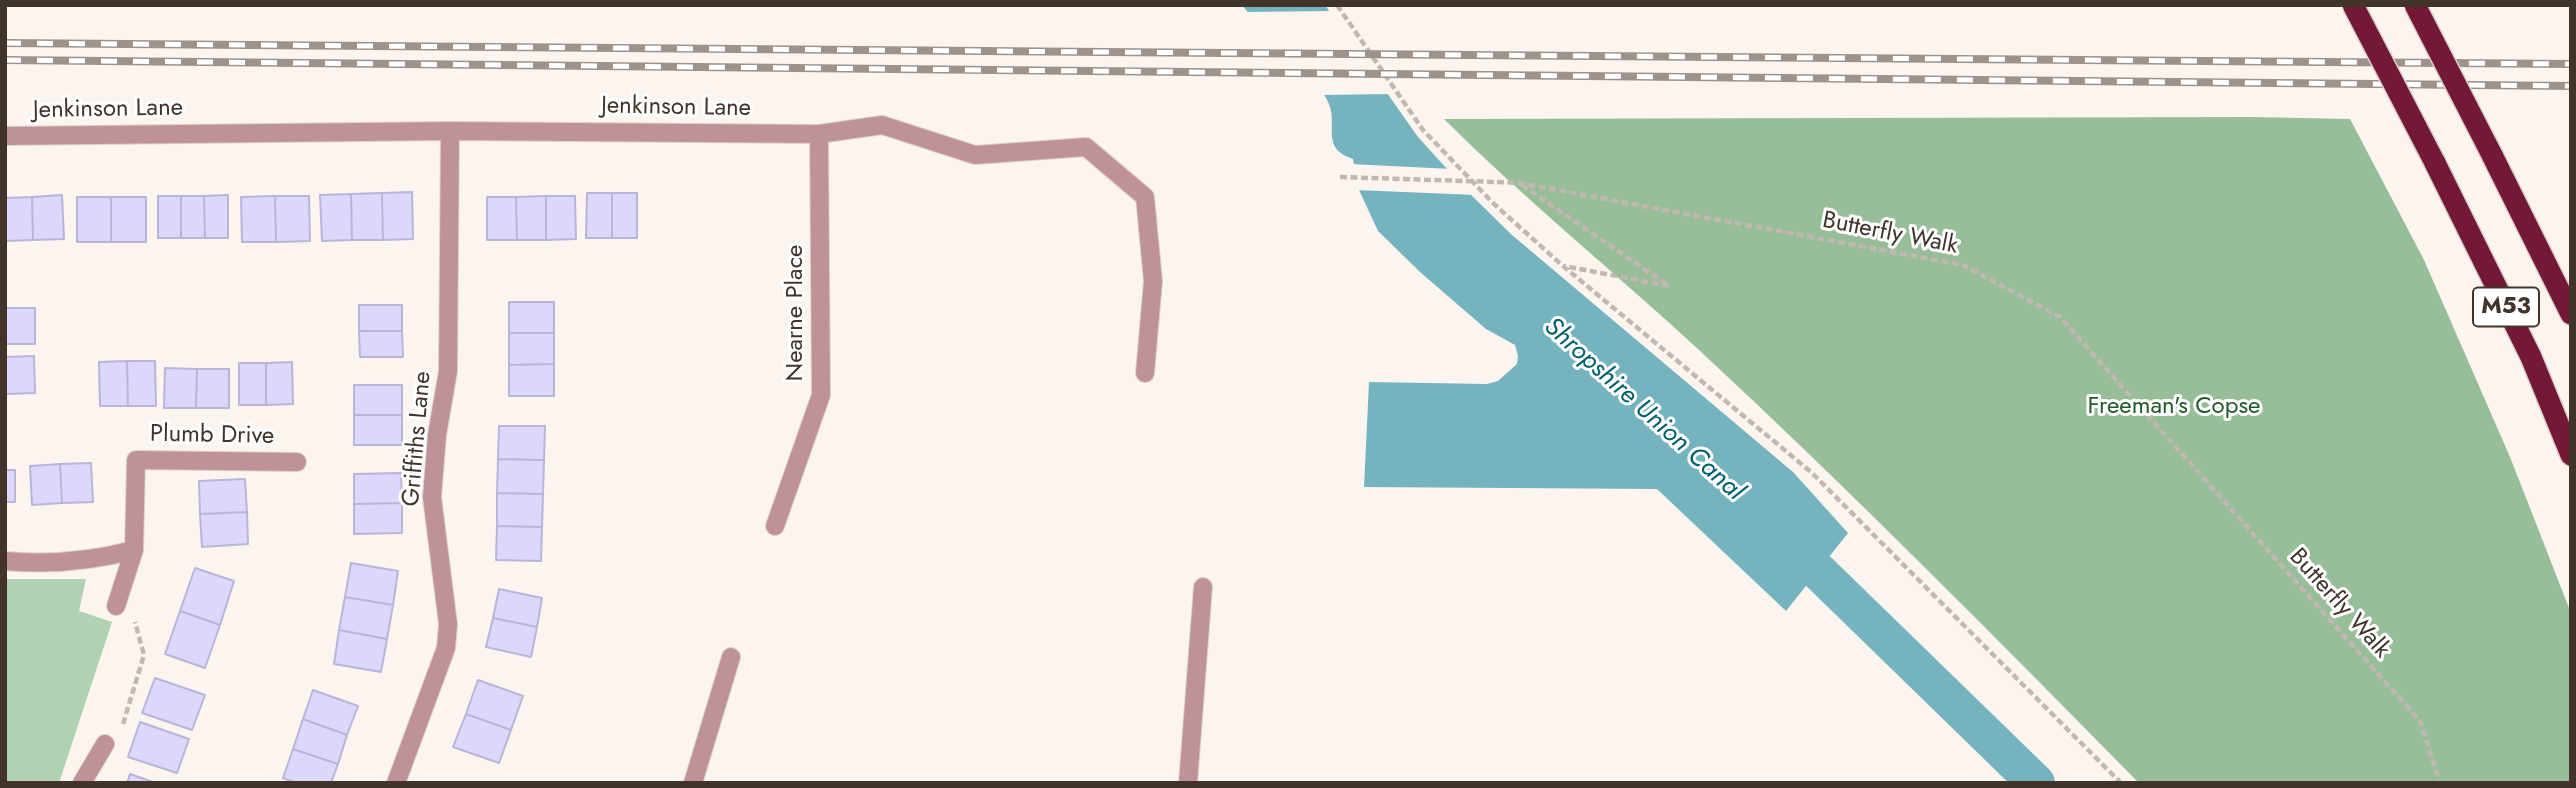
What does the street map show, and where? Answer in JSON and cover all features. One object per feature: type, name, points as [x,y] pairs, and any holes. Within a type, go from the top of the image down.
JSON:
[{"type":"highway","name":"M53","points":[[2353,5],[2531,357],[2571,455]]},
{"type":"highway","name":"M53","points":[[2415,5],[2571,314]]},
{"type":"street","name":"Jenkinson Lane","points":[[5,136],[450,131],[819,134],[882,125],[975,155],[1086,147],[1145,197],[1153,281],[1145,373]]},
{"type":"street","name":"Griffiths Lane","points":[[396,783],[425,700],[439,672],[447,636],[443,570],[432,497],[437,435],[449,371],[450,131]]},
{"type":"street","name":"Nearne Place","points":[[775,526],[821,395],[819,134]]},
{"type":"street","name":"Plumb Drive","points":[[134,550],[136,460],[297,462]]},
{"type":"street","points":[[5,561],[28,563],[96,560],[134,550]]},
{"type":"street","points":[[116,606],[134,550]]},
{"type":"street","points":[[1188,783],[1203,587]]},
{"type":"street","points":[[693,783],[731,657]]},
{"type":"street","points":[[82,783],[105,744]]},
{"type":"path","points":[[1337,5],[1423,130],[1494,204],[1563,266],[1811,472],[2121,783]]},
{"type":"path","name":"Butterfly Walk","points":[[1340,177],[1519,183],[1963,265],[2060,317],[2420,721],[2440,783]]},
{"type":"path","points":[[1519,183],[1668,286],[1563,266]]},
{"type":"path","points":[[105,744],[120,732],[144,655],[137,624],[116,606]]},
{"type":"green space","name":"Freeman's Copse","points":[[1444,119],[2350,119],[2424,260],[2510,457],[2571,613],[2571,783],[2139,783],[1811,456]]},
{"type":"green space","points":[[5,579],[86,579],[79,611],[112,622],[59,783],[5,783]]},
{"type":"water","points":[[1242,5],[1325,5],[1418,137],[1467,191],[1512,235],[1793,472],[1848,533],[1786,611],[1657,489],[1364,487],[1369,382],[1487,384],[1498,381],[1517,364],[1518,356],[1515,345],[1486,329],[1420,272],[1378,231],[1359,190],[1353,159],[1343,154],[1333,143],[1331,113],[1323,93],[1314,80]]},
{"type":"pier","points":[[1335,11],[1390,94],[1320,95],[1243,12]]},
{"type":"pier","points":[[1350,164],[1452,169],[1476,195],[1355,190]]},
{"type":"building","points":[[412,192],[413,239],[383,240],[382,193]]},
{"type":"building","points":[[382,193],[383,240],[352,240],[351,194]]},
{"type":"building","points":[[587,193],[612,193],[612,238],[586,238]]},
{"type":"building","points":[[612,193],[637,193],[637,238],[612,238]]},
{"type":"building","points":[[351,194],[352,240],[322,241],[320,195]]},
{"type":"building","points":[[62,195],[64,239],[33,240],[32,197]]},
{"type":"building","points":[[228,195],[228,238],[205,238],[204,196]]},
{"type":"building","points":[[158,196],[181,196],[181,238],[158,238]]},
{"type":"building","points":[[181,196],[204,196],[205,238],[181,238]]},
{"type":"building","points":[[275,196],[276,242],[242,242],[241,197]]},
{"type":"building","points":[[275,196],[309,196],[310,241],[276,242]]},
{"type":"building","points":[[546,196],[546,240],[517,240],[516,197]]},
{"type":"building","points":[[546,196],[575,196],[576,239],[546,240]]},
{"type":"building","points":[[32,197],[33,240],[5,241],[5,198]]},
{"type":"building","points":[[77,197],[111,197],[111,242],[77,242]]},
{"type":"building","points":[[111,197],[146,197],[146,242],[111,242]]},
{"type":"building","points":[[487,197],[516,197],[517,240],[487,240]]},
{"type":"building","points":[[509,302],[554,302],[554,333],[509,333]]},
{"type":"building","points":[[359,305],[402,305],[402,331],[359,331]]},
{"type":"building","points":[[5,308],[35,308],[35,344],[5,344]]},
{"type":"building","points":[[359,331],[402,331],[403,357],[360,357]]},
{"type":"building","points":[[509,333],[554,333],[554,364],[509,365]]},
{"type":"building","points":[[34,356],[35,393],[5,394],[5,357]]},
{"type":"building","points":[[127,361],[128,406],[100,406],[99,362]]},
{"type":"building","points":[[127,361],[155,361],[156,406],[128,406]]},
{"type":"building","points":[[292,362],[293,404],[266,405],[266,363]]},
{"type":"building","points":[[239,363],[266,363],[266,405],[239,405]]},
{"type":"building","points":[[554,364],[554,396],[509,396],[509,365]]},
{"type":"building","points":[[165,368],[197,369],[196,408],[164,408]]},
{"type":"building","points":[[197,369],[229,369],[229,408],[196,408]]},
{"type":"building","points":[[354,385],[402,385],[402,415],[354,415]]},
{"type":"building","points":[[354,415],[402,415],[402,445],[354,445]]},
{"type":"building","points":[[499,426],[545,426],[544,460],[498,459]]},
{"type":"building","points":[[498,459],[544,460],[543,494],[497,493]]},
{"type":"building","points":[[91,463],[93,502],[62,503],[60,464]]},
{"type":"building","points":[[60,464],[62,503],[32,505],[30,466]]},
{"type":"building","points":[[5,470],[15,470],[15,502],[5,502]]},
{"type":"building","points":[[401,473],[402,503],[354,504],[354,474]]},
{"type":"building","points":[[245,479],[247,512],[200,514],[199,481]]},
{"type":"building","points":[[497,493],[543,494],[542,527],[497,526]]},
{"type":"building","points":[[402,503],[402,533],[354,534],[354,504]]},
{"type":"building","points":[[247,512],[248,544],[202,547],[200,514]]},
{"type":"building","points":[[497,526],[542,527],[541,561],[496,560]]},
{"type":"building","points":[[351,563],[398,571],[393,605],[345,597]]},
{"type":"building","points":[[195,568],[234,581],[220,625],[180,611]]},
{"type":"building","points":[[499,589],[542,598],[537,627],[493,618]]},
{"type":"building","points":[[345,597],[393,605],[387,639],[339,630]]},
{"type":"building","points":[[180,611],[220,625],[205,668],[165,654]]},
{"type":"building","points":[[493,618],[537,627],[531,657],[486,647]]},
{"type":"building","points":[[339,630],[387,639],[381,672],[334,664]]},
{"type":"building","points":[[155,678],[205,695],[192,730],[142,713]]},
{"type":"building","points":[[478,680],[523,696],[511,730],[466,714]]},
{"type":"building","points":[[313,690],[358,706],[347,735],[303,719]]},
{"type":"building","points":[[466,714],[511,730],[499,763],[453,747]]},
{"type":"building","points":[[303,719],[347,735],[338,764],[293,749]]},
{"type":"building","points":[[140,722],[189,739],[177,773],[128,757]]},
{"type":"building","points":[[293,749],[338,764],[331,783],[296,783],[283,778]]},
{"type":"building","points":[[130,774],[156,783],[127,783]]},
{"type":"waterway","name":"Shropshire Union Canal","points":[[1782,536],[2036,783]]},
{"type":"railway","points":[[5,43],[2571,64]]},
{"type":"railway","points":[[5,60],[2571,86]]}]
